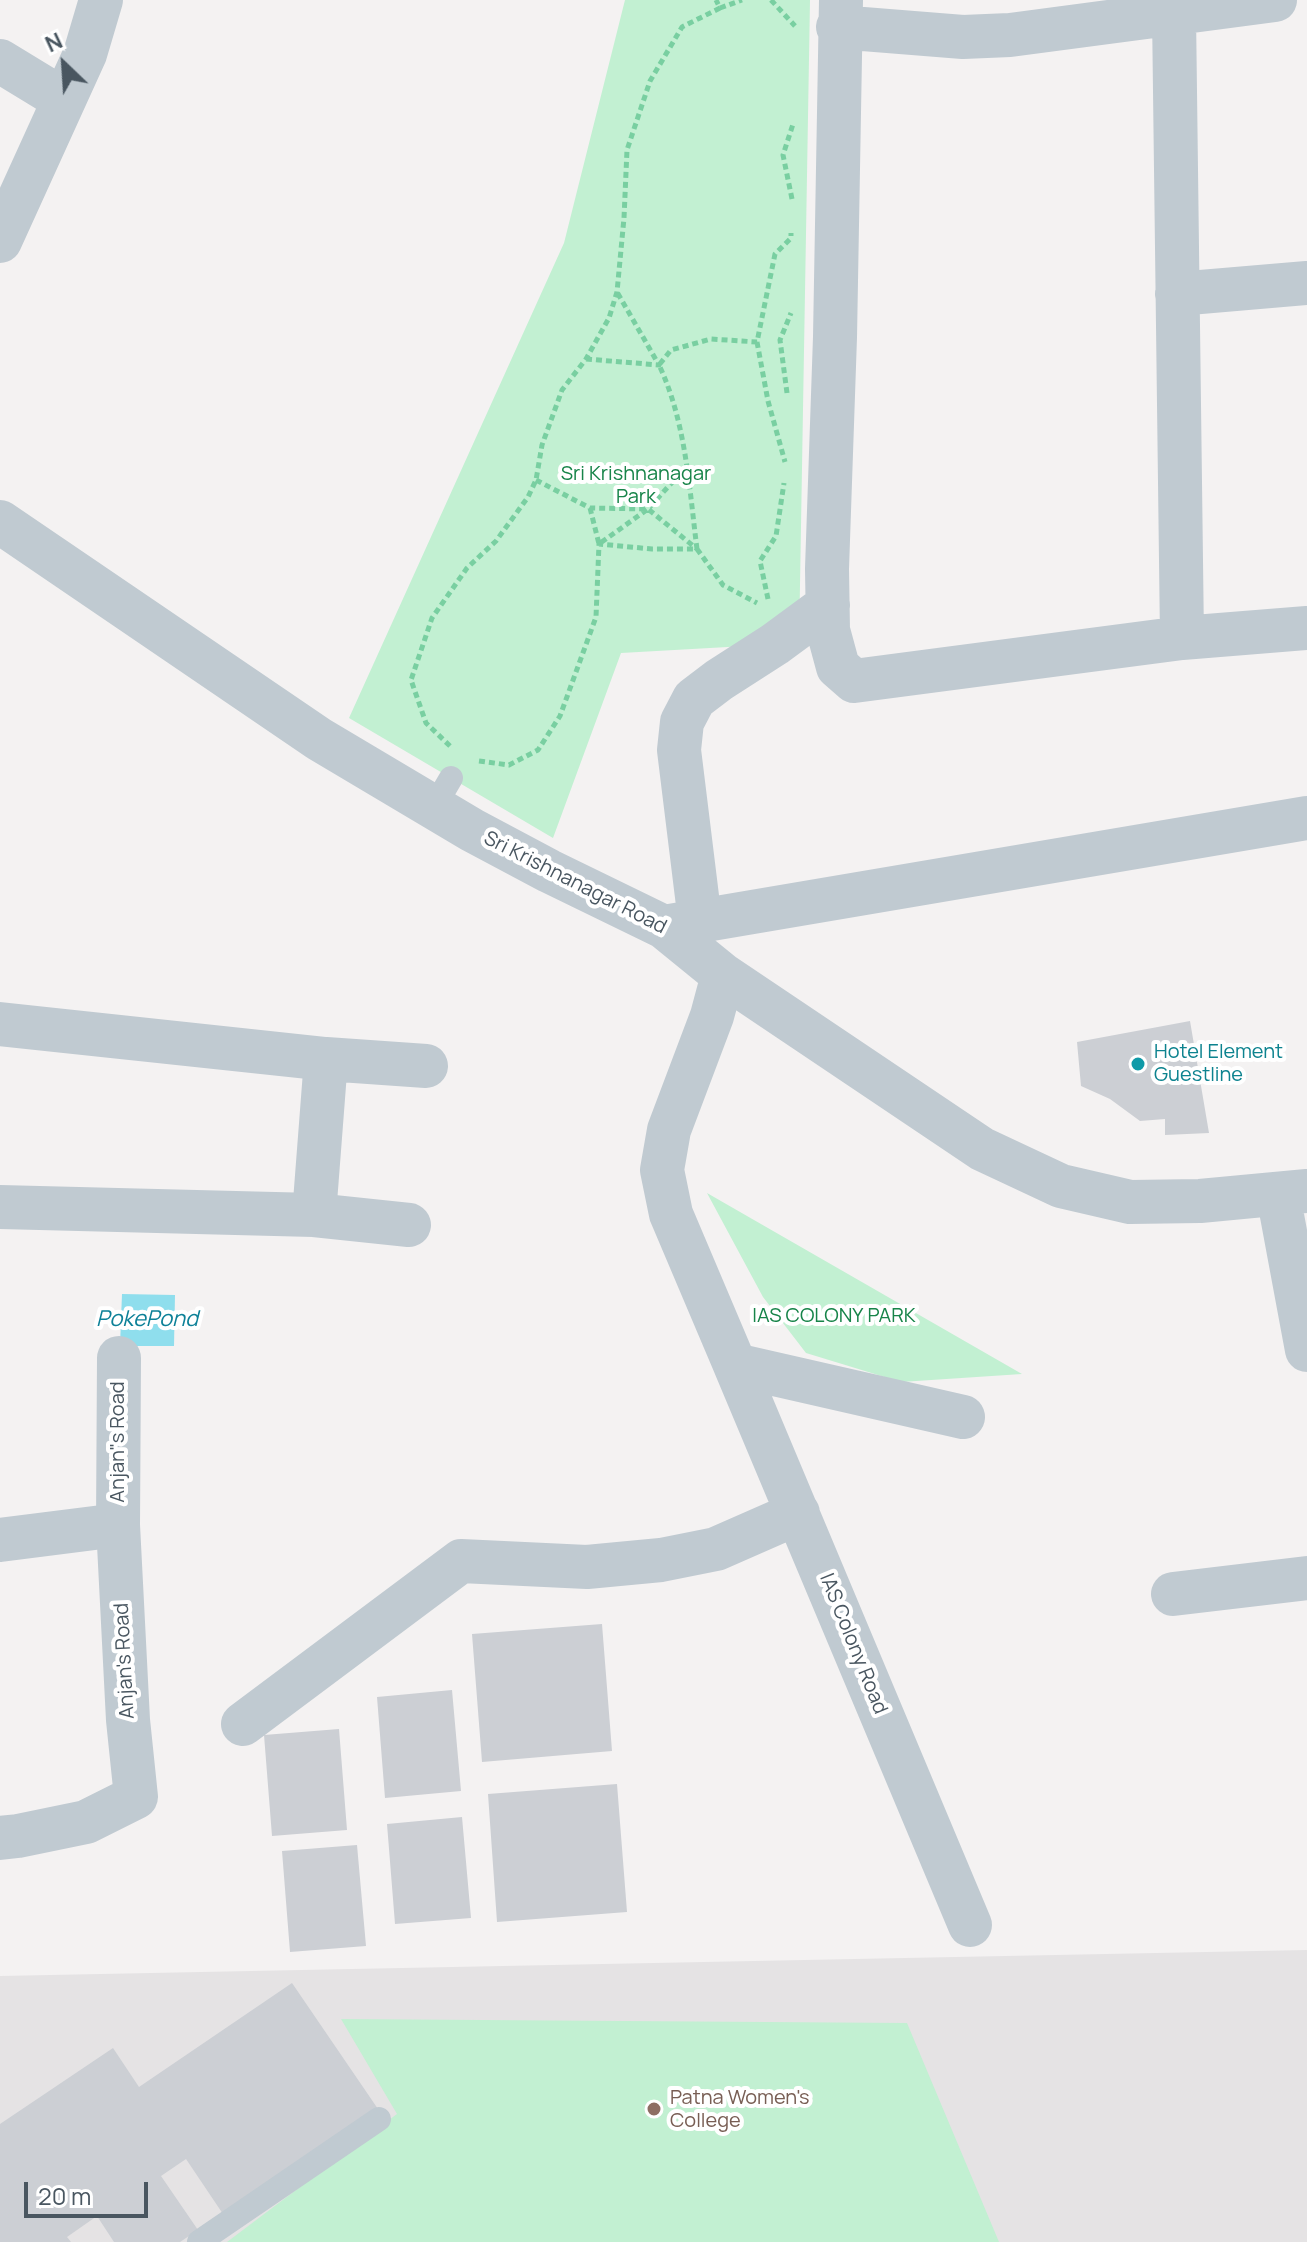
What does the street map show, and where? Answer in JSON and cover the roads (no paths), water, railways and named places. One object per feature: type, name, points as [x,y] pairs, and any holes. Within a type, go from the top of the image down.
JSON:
[{"type":"street","points":[[0,241],[85,54],[101,0]]},
{"type":"street","points":[[1257,1],[1010,35],[963,37],[840,14],[828,630],[838,667],[854,681],[1182,638],[1307,628]]},
{"type":"street","points":[[1174,13],[1182,638]]},
{"type":"street","points":[[0,61],[64,100]]},
{"type":"street","points":[[1177,294],[1307,283]]},
{"type":"street","name":"Sri Krishnanagar Road","points":[[0,522],[319,739],[442,792],[549,871],[682,924],[723,975],[982,1149],[1061,1186],[1130,1202],[1200,1201],[1293,1192]]},
{"type":"street","points":[[828,605],[694,699],[682,722],[679,750],[682,924],[1307,818]]},
{"type":"street","name":"IAS Colony Road","points":[[723,975],[712,1016],[669,1130],[662,1170],[671,1214],[970,1925]]},
{"type":"street","points":[[0,1024],[326,1059],[426,1066]]},
{"type":"street","points":[[314,1215],[326,1059]]},
{"type":"street","points":[[1293,1192],[1307,1350]]},
{"type":"street","points":[[0,1207],[314,1215],[409,1225]]},
{"type":"street","name":"Anjan\"s Road","points":[[118,1525],[119,1358]]},
{"type":"street","points":[[735,1365],[963,1417]]},
{"type":"street","points":[[243,1724],[461,1561],[587,1567],[661,1560],[716,1549],[798,1513]]},
{"type":"street","points":[[0,1540],[118,1525]]},
{"type":"street","name":"Anjan's Road","points":[[0,1838],[86,1822],[136,1797],[128,1720],[118,1525]]},
{"type":"street","points":[[1173,1594],[1307,1578]]},
{"type":"lane","points":[[199,2242],[379,2119]]},
{"type":"water","name":"PokePond","points":[[122,1294],[175,1295],[174,1346],[120,1346]]},
{"type":"place","name":"Hotel Element Guestline","points":[[1138,1064]]},
{"type":"place","name":"Patna Women's College","points":[[654,2109]]},
{"type":"park label","name":"Sri Krishnanagar Park","points":[[636,486]]},
{"type":"park label","name":"IAS COLONY PARK","points":[[834,1316]]}]
